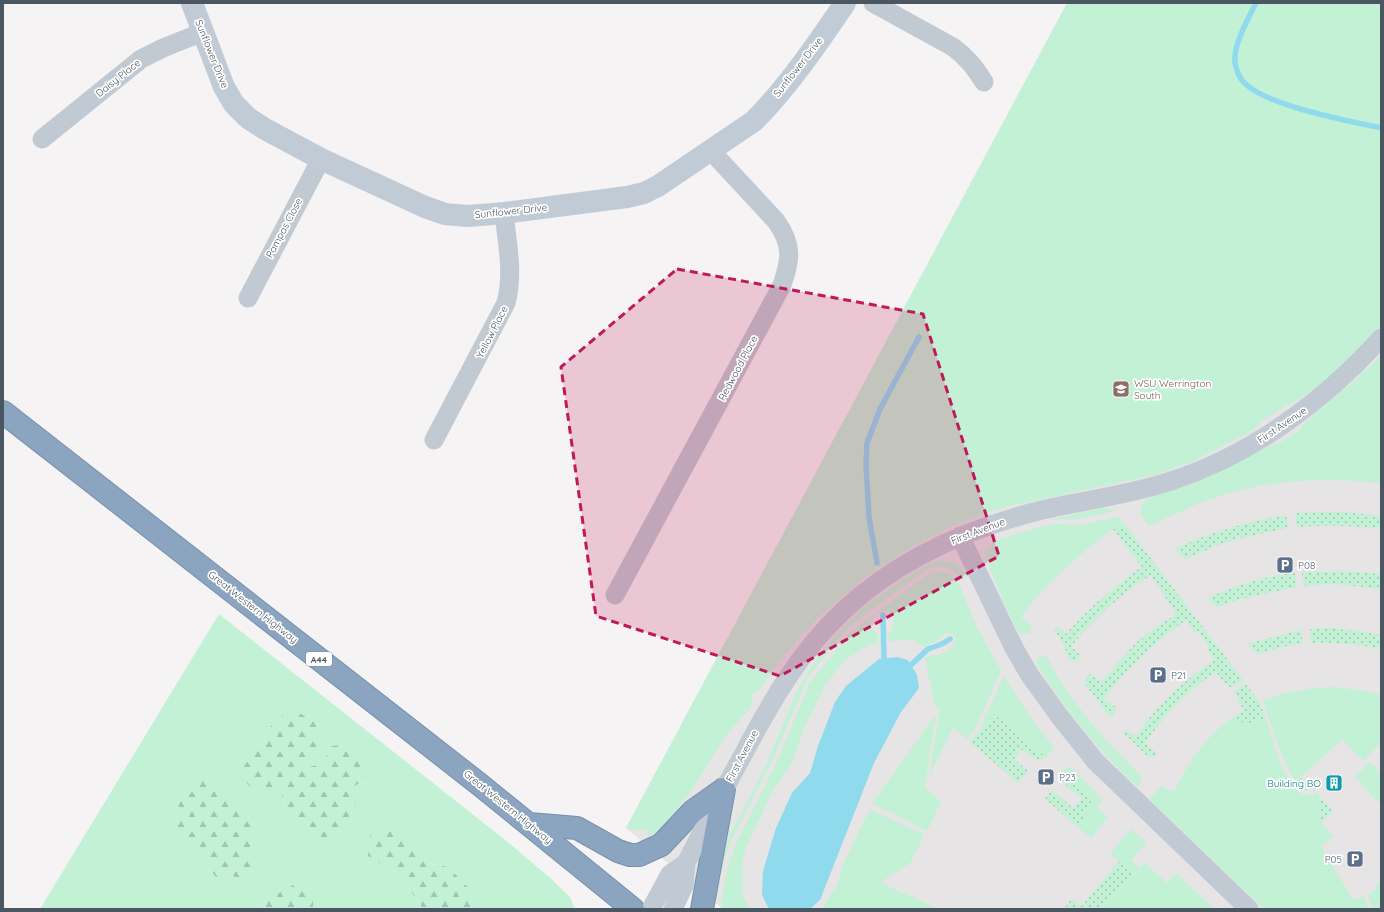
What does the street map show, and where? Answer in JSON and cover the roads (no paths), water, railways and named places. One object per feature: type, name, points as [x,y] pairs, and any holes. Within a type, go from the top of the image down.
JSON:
[{"type":"highway","name":"Great Western Highway","points":[[3,412],[480,784],[633,909]]},
{"type":"highway","points":[[529,824],[577,828],[618,851],[630,855],[639,855],[662,845],[694,811],[724,789]]},
{"type":"highway","points":[[702,909],[724,789]]},
{"type":"street","name":"Sunflower Drive","points":[[192,3],[224,87],[234,104],[248,118],[265,130],[321,159],[425,207],[445,214],[468,216],[628,197],[644,193],[672,177],[711,151],[743,129],[765,110],[820,40],[845,3]]},
{"type":"street","points":[[873,3],[963,54],[971,62],[984,82]]},
{"type":"street","name":"Daisy Place","points":[[42,139],[141,59],[163,48],[203,32]]},
{"type":"street","name":"Redwood Place","points":[[615,595],[782,285],[789,264],[788,245],[782,229],[711,151]]},
{"type":"street","name":"Pampas Close","points":[[248,298],[321,159]]},
{"type":"street","name":"Yellow Place","points":[[434,440],[506,304],[510,290],[510,273],[504,212]]},
{"type":"street","name":"First Avenue","points":[[673,909],[684,886],[686,863],[724,789],[780,689],[807,650],[844,610],[870,588],[895,570],[921,555],[960,536],[1001,521],[1036,512],[1142,490],[1173,481],[1230,456],[1264,438],[1312,403],[1358,363],[1381,338]]},
{"type":"street","points":[[960,536],[1014,648],[1029,674],[1060,718],[1096,762],[1249,909]]},
{"type":"street","name":"First Avenue","points":[[651,909],[670,874],[686,863]]},
{"type":"water","points":[[897,657],[908,660],[917,675],[919,688],[901,712],[874,763],[820,900],[810,909],[769,909],[762,895],[763,871],[776,828],[792,793],[810,773],[818,746],[835,702],[846,686],[879,659]]},
{"type":"waterway","points":[[1256,3],[1236,48],[1235,63],[1242,80],[1252,89],[1267,97],[1286,104],[1307,111],[1381,128]]},
{"type":"waterway","points":[[877,563],[869,517],[866,465],[867,443],[880,409],[919,337]]},
{"type":"waterway","points":[[883,615],[884,658]]},
{"type":"waterway","points":[[911,665],[928,649],[942,644],[950,639]]},
{"type":"place","name":"WSU Werrington South","points":[[1121,389]]},
{"type":"place","name":"P08","points":[[1285,565]]},
{"type":"place","name":"P21","points":[[1158,675]]},
{"type":"place","name":"P23","points":[[1046,777]]},
{"type":"place","name":"Building BO","points":[[1334,783]]},
{"type":"place","name":"P05","points":[[1355,859]]}]
